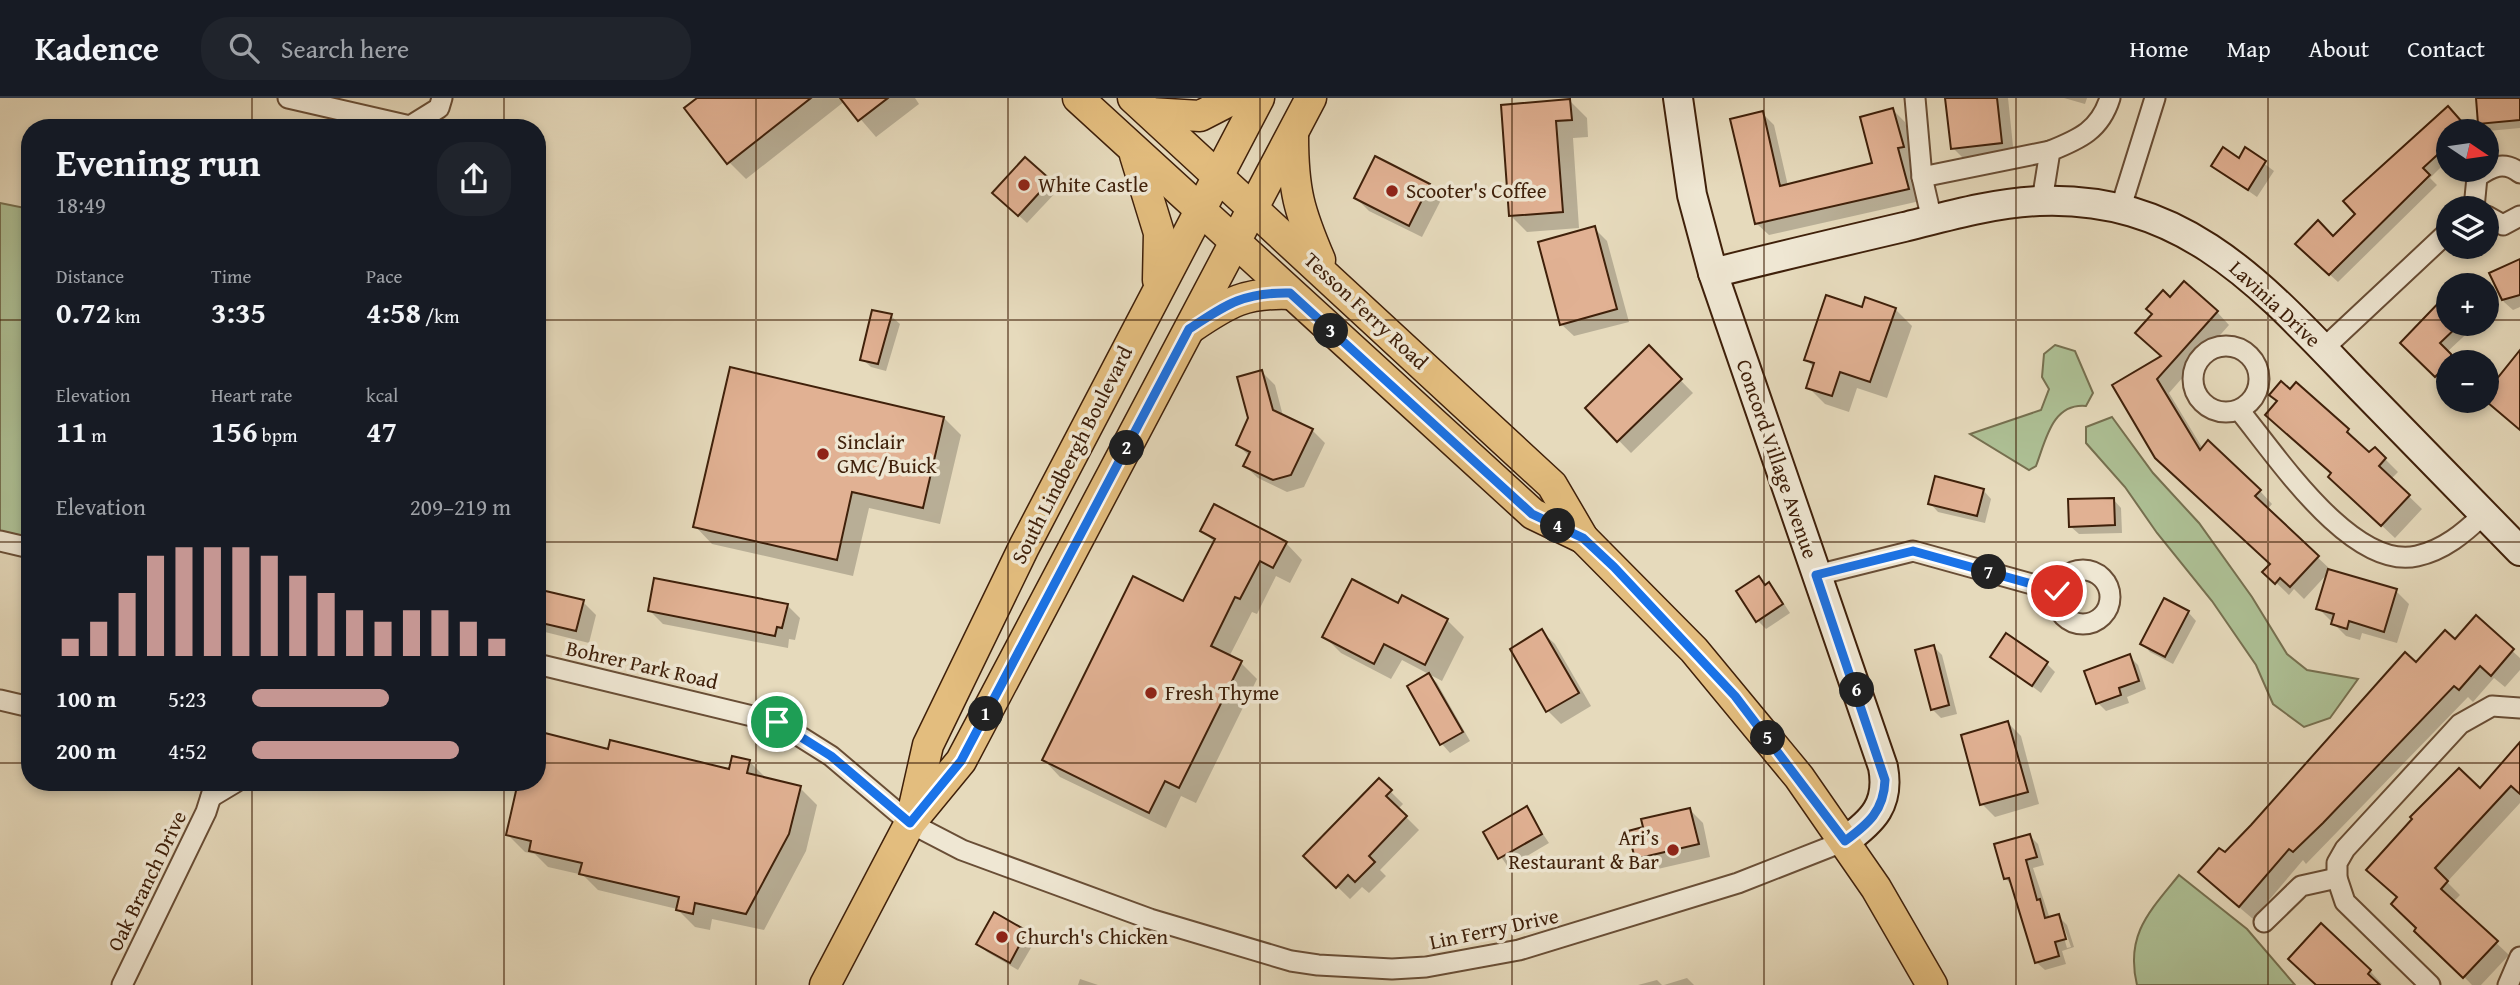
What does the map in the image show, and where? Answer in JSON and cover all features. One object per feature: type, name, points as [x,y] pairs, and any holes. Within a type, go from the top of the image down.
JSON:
[{"type":"main road","name":"Tesson Ferry Road","points":[[1077,98],[1532,514],[1583,538]]},
{"type":"main road","points":[[1142,106],[1199,116],[1236,98]]},
{"type":"main road","name":"South Lindbergh Boulevard","points":[[910,823],[928,744],[1024,547],[1259,98]]},
{"type":"main road","name":"South Lindbergh Boulevard","points":[[825,985],[910,823],[961,761],[1311,98]]},
{"type":"main road","name":"Tesson Ferry Road","points":[[1142,106],[1326,273],[1552,485],[1583,538],[1651,603],[1735,696],[1845,841],[1876,888],[1932,985]]},
{"type":"main road","points":[[1293,133],[1295,195],[1301,218],[1326,273]]},
{"type":"main road","points":[[1133,150],[1155,211],[1159,233],[1158,288]]},
{"type":"main road","points":[[1189,329],[1238,298],[1260,292],[1290,293]]},
{"type":"street","points":[[288,98],[380,119]]},
{"type":"street","points":[[421,119],[439,108],[442,98]]},
{"type":"street","name":"Concord Village Avenue","points":[[1678,98],[1692,195],[1713,273],[1885,780],[1882,805],[1874,818],[1845,841]]},
{"type":"street","points":[[1915,98],[1922,177],[1932,220]]},
{"type":"street","points":[[1922,177],[2050,151],[2082,138],[2095,128],[2110,98]]},
{"type":"street","points":[[2120,210],[2155,98]]},
{"type":"street","points":[[2042,201],[2050,151]]},
{"type":"street","points":[[2475,196],[2477,177],[2494,166],[2513,167],[2520,173]]},
{"type":"street","name":"Lavinia Drive","points":[[1713,273],[1991,206],[2042,201],[2120,210],[2181,231],[2235,264],[2323,349],[2520,551]]},
{"type":"street","points":[[2499,223],[2503,225],[2520,216]]},
{"type":"street","points":[[2323,349],[2436,243]]},
{"type":"street","points":[[2239,410],[2340,530],[2382,555],[2414,557],[2440,549],[2484,514]]},
{"type":"street","points":[[0,541],[21,546]]},
{"type":"street","points":[[1816,575],[1913,551],[2057,591]]},
{"type":"street","name":"Bohrer Park Road","points":[[546,666],[777,722],[831,756],[910,823]]},
{"type":"street","points":[[0,700],[21,706]]},
{"type":"street","points":[[2430,985],[2345,902],[2337,878],[2337,863],[2345,849],[2460,724],[2492,706],[2520,708]]},
{"type":"street","name":"Oak Branch Drive","points":[[122,985],[211,791]]},
{"type":"street","name":"Lin Ferry Drive","points":[[910,823],[962,850],[1140,916],[1214,939],[1291,961],[1392,969],[1458,963],[1529,947],[1738,883],[1845,841]]},
{"type":"street","points":[[2264,922],[2301,886],[2337,878]]},
{"type":"street","points":[[2508,985],[2520,957]]},
{"type":"green space","points":[[0,203],[21,207],[21,537],[0,532]]},
{"type":"green space","points":[[2055,345],[2075,351],[2093,393],[2086,406],[2065,410],[2058,417],[2047,435],[2036,466],[2029,470],[1970,434],[2041,410],[2049,389],[2042,377],[2044,354]]},
{"type":"green space","points":[[2112,417],[2153,473],[2199,523],[2252,597],[2287,654],[2307,670],[2358,679],[2330,718],[2304,727],[2273,704],[2256,665],[2212,601],[2157,533],[2125,487],[2086,443],[2086,427]]},
{"type":"green space","points":[[2179,875],[2247,929],[2295,985],[2137,985],[2134,952],[2137,938],[2149,913]]},
{"type":"building","points":[[697,98],[811,98],[727,164],[684,108]]},
{"type":"building","points":[[840,98],[888,98],[858,121]]},
{"type":"building","points":[[1945,98],[1997,98],[2002,143],[1951,149]]},
{"type":"building","points":[[2476,98],[2520,98],[2520,120],[2499,122],[2499,119],[2478,119]]},
{"type":"building","points":[[1570,99],[1572,120],[1556,121],[1563,212],[1509,216],[1501,105]]},
{"type":"building","points":[[2448,106],[2459,119],[2436,119],[2436,156],[2423,168],[2430,175],[2329,275],[2295,244],[2318,220],[2333,236],[2355,214],[2343,201]]},
{"type":"building","points":[[1893,108],[1904,147],[1898,148],[1909,189],[1755,224],[1730,119],[1763,111],[1780,186],[1872,163],[1860,117]]},
{"type":"building","points":[[2223,147],[2239,158],[2245,147],[2266,161],[2248,190],[2211,166]]},
{"type":"building","name":"Scooter's Coffee","points":[[1375,156],[1430,184],[1409,226],[1354,198]]},
{"type":"building","name":"White Castle","points":[[1025,157],[1051,180],[1018,216],[992,193]]},
{"type":"building","points":[[1595,226],[1617,309],[1560,325],[1538,242]]},
{"type":"building","points":[[2520,259],[2520,295],[2502,300],[2499,294],[2499,273],[2489,273]]},
{"type":"building","points":[[2184,281],[2218,311],[2157,379],[2200,450],[2208,440],[2261,490],[2255,496],[2319,556],[2290,587],[2280,578],[2275,584],[2262,572],[2270,564],[2155,458],[2112,385],[2161,356],[2135,333],[2152,314],[2146,309],[2163,290],[2170,297]]},
{"type":"building","points":[[1826,295],[1862,307],[1865,297],[1896,308],[1870,382],[1840,372],[1832,396],[1806,388],[1814,363],[1804,360]]},
{"type":"building","points":[[2436,306],[2436,336],[2447,336],[2440,343],[2447,350],[2436,350],[2436,376],[2400,343]]},
{"type":"building","points":[[872,310],[892,314],[878,364],[860,360]]},
{"type":"building","points":[[1649,345],[1682,379],[1617,442],[1585,408]]},
{"type":"building","points":[[2520,350],[2520,430],[2499,412],[2499,376]]},
{"type":"building","name":"Sinclair GMC/Buick","points":[[730,367],[944,417],[923,508],[852,492],[837,560],[693,527]]},
{"type":"building","points":[[1262,370],[1273,410],[1313,429],[1291,475],[1273,480],[1243,466],[1250,452],[1236,445],[1248,418],[1237,377]]},
{"type":"building","points":[[2281,381],[2290,389],[2296,382],[2349,429],[2347,432],[2369,452],[2375,447],[2386,458],[2379,466],[2410,495],[2381,526],[2328,477],[2331,473],[2265,415],[2277,401],[2269,395]]},
{"type":"building","points":[[1935,476],[1984,489],[1977,516],[1928,504]]},
{"type":"building","points":[[2114,498],[2115,525],[2069,527],[2068,499]]},
{"type":"building","name":"Fresh Thyme","points":[[1214,504],[1287,542],[1273,568],[1260,561],[1240,599],[1235,597],[1211,646],[1242,661],[1179,788],[1165,781],[1149,813],[1042,760],[1133,576],[1183,601],[1215,539],[1200,531]]},
{"type":"building","points":[[2328,569],[2397,589],[2384,632],[2349,621],[2347,629],[2331,624],[2334,614],[2316,609]]},
{"type":"building","points":[[1759,576],[1765,585],[1769,582],[1783,604],[1756,622],[1736,591]]},
{"type":"building","points":[[654,578],[788,604],[782,628],[777,627],[775,636],[648,611]]},
{"type":"building","points":[[1352,579],[1398,603],[1402,595],[1448,619],[1425,665],[1384,644],[1374,664],[1322,637]]},
{"type":"building","points":[[546,591],[584,600],[576,631],[546,624]]},
{"type":"building","points":[[2164,598],[2189,611],[2165,657],[2140,644]]},
{"type":"building","points":[[2476,615],[2514,649],[2491,676],[2480,666],[2459,690],[2454,686],[2323,823],[2293,852],[2289,849],[2239,907],[2198,872],[2219,848],[2225,852],[2251,825],[2405,652],[2416,662],[2445,630],[2455,639]]},
{"type":"building","points":[[1542,629],[1579,693],[1546,712],[1510,649]]},
{"type":"building","points":[[2006,633],[2048,662],[2032,686],[1990,657]]},
{"type":"building","points":[[1934,645],[1949,705],[1931,710],[1915,650]]},
{"type":"building","points":[[2130,654],[2139,681],[2119,688],[2121,695],[2096,704],[2084,671]]},
{"type":"building","points":[[1429,673],[1463,732],[1440,745],[1407,686]]},
{"type":"building","points":[[2008,721],[2028,792],[1980,805],[1961,735]]},
{"type":"building","points":[[546,733],[608,749],[610,740],[729,769],[732,756],[750,760],[747,773],[801,786],[789,834],[746,914],[695,903],[693,914],[676,910],[679,897],[579,874],[582,863],[529,851],[531,841],[506,835],[516,791],[546,791]]},
{"type":"building","points":[[2520,742],[2520,794],[2511,786],[2435,868],[2448,881],[2441,889],[2498,941],[2463,978],[2414,931],[2416,928],[2391,904],[2397,897],[2366,870],[2412,819],[2410,817],[2459,768],[2480,788]]},
{"type":"building","points":[[1379,778],[1392,790],[1386,796],[1407,816],[1369,856],[1375,862],[1355,882],[1348,875],[1336,888],[1303,856]]},
{"type":"building","points":[[1527,806],[1542,834],[1498,859],[1483,832]]},
{"type":"building","points":[[1690,808],[1699,844],[1635,859],[1628,831],[1643,827],[1641,819]]},
{"type":"building","points":[[2030,834],[2037,857],[2026,860],[2037,900],[2040,899],[2045,918],[2059,914],[2066,939],[2055,942],[2059,956],[2035,963],[2009,878],[2004,879],[1994,844]]},
{"type":"building","name":"Church's Chicken","points":[[994,912],[1027,931],[1010,963],[976,944]]},
{"type":"building","points":[[2321,923],[2371,970],[2368,974],[2380,985],[2316,985],[2288,959]]},
{"type":"place","name":"White Castle","points":[[1024,185]]},
{"type":"place","name":"Scooter's Coffee","points":[[1392,191]]},
{"type":"place","name":"Sinclair GMC/Buick","points":[[823,454]]},
{"type":"place","name":"Fresh Thyme","points":[[1151,693]]},
{"type":"place","name":"Ari’s Restaurant & Bar","points":[[1673,850]]},
{"type":"place","name":"Church's Chicken","points":[[1002,937]]},
{"type":"route","points":[[777,722],[802,735],[831,756],[910,823],[961,761],[1189,329],[1238,298],[1260,292],[1290,293],[1532,514],[1583,538],[1614,567],[1651,603],[1735,696],[1845,841],[1874,818],[1882,805],[1885,780],[1883,767],[1816,575],[1913,551],[2057,591]]}]
